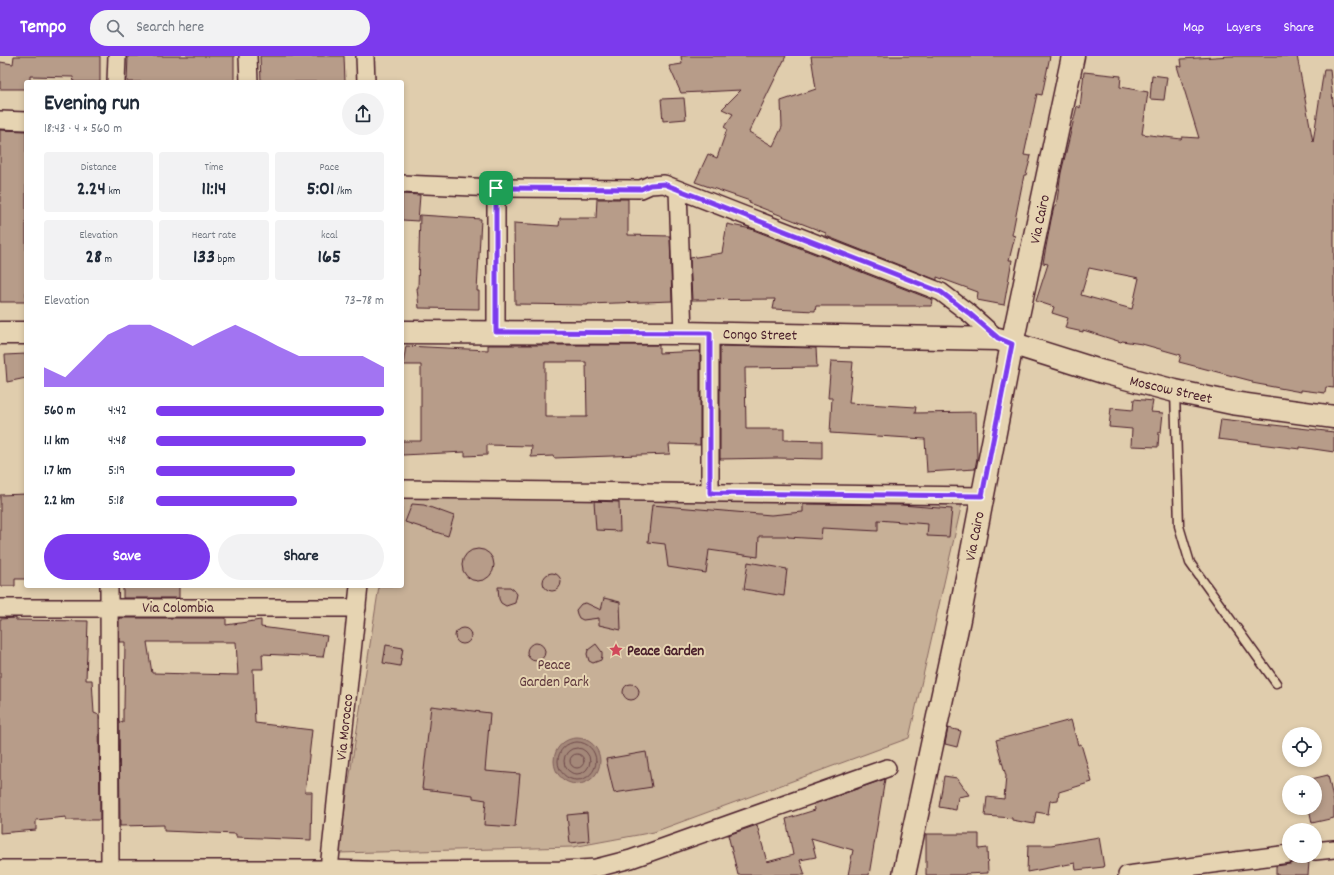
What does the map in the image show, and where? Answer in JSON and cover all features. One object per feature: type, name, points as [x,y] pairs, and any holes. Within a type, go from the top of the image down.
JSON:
[{"type":"main road","name":"Via Cairo","points":[[904,875],[959,619],[982,496],[1005,341],[1074,56]]},
{"type":"main road","name":"Congo Street","points":[[404,332],[710,333],[1005,341]]},
{"type":"main road","points":[[0,334],[24,333]]},
{"type":"main road","name":"Moscow Street","points":[[1005,341],[1103,372],[1175,390],[1232,403],[1334,418]]},
{"type":"street","points":[[116,80],[117,56]]},
{"type":"street","points":[[248,56],[250,80]]},
{"type":"street","points":[[365,56],[366,80]]},
{"type":"street","points":[[0,120],[24,121]]},
{"type":"street","points":[[404,184],[496,188],[641,189],[650,185],[664,184],[941,292],[1005,341]]},
{"type":"street","points":[[496,188],[496,332]]},
{"type":"street","points":[[678,190],[683,333]]},
{"type":"street","points":[[710,333],[710,493]]},
{"type":"street","points":[[404,489],[982,496]]},
{"type":"street","points":[[109,588],[110,869]]},
{"type":"street","name":"Via Morocco","points":[[329,869],[359,588]]},
{"type":"street","name":"Via Colombia","points":[[0,608],[357,608]]},
{"type":"street","points":[[0,869],[329,869],[395,871],[560,870],[596,868],[631,859],[887,768]]},
{"type":"street","points":[[1322,850],[1334,849]]},
{"type":"street","points":[[1126,875],[1282,855]]},
{"type":"lane","points":[[1175,390],[1179,526],[1190,563],[1276,683]]},
{"type":"green space","name":"Peace Garden Park","points":[[404,495],[962,503],[909,738],[654,832],[573,847],[338,853],[379,588],[404,588]]},
{"type":"water","points":[[577,738],[590,742],[596,748],[600,761],[596,774],[590,780],[577,784],[564,780],[558,774],[554,761],[558,748],[564,742]]},
{"type":"building","points":[[14,56],[100,56],[100,80],[74,80],[73,77],[30,76],[30,80],[24,80],[24,89],[0,89],[0,62],[13,64]]},
{"type":"building","points":[[128,56],[234,56],[234,80],[127,80]]},
{"type":"building","points":[[260,56],[344,56],[345,80],[261,80]]},
{"type":"building","points":[[681,56],[786,56],[749,132],[773,146],[782,127],[781,101],[816,89],[811,56],[1050,56],[1042,95],[1037,94],[1024,155],[1031,156],[1026,175],[1024,175],[1012,235],[1015,236],[1009,260],[1012,260],[1004,305],[977,300],[978,292],[937,277],[937,280],[826,236],[826,233],[749,203],[750,201],[695,182],[708,154],[717,158],[727,129],[724,127],[733,114],[722,109],[741,90],[681,93],[669,66],[682,64]]},
{"type":"building","points":[[1231,56],[1297,56],[1313,142],[1324,69],[1330,69],[1334,113],[1334,388],[1326,387],[1325,393],[1301,390],[1301,392],[1252,383],[1252,381],[1179,362],[1181,355],[1142,344],[1121,342],[1083,330],[1083,332],[1065,328],[1068,318],[1052,313],[1054,307],[1036,301],[1048,264],[1043,263],[1051,220],[1054,207],[1056,207],[1061,173],[1077,106],[1080,108],[1084,72],[1121,76],[1120,87],[1148,92],[1142,134],[1181,139],[1182,137],[1199,138],[1177,66],[1182,67],[1181,59]],"holes":[[[1089,268],[1139,278],[1132,309],[1081,295]]]},
{"type":"building","points":[[1152,75],[1167,77],[1164,100],[1150,99]]},
{"type":"building","points":[[684,98],[686,119],[663,121],[661,99]]},
{"type":"building","points":[[0,130],[24,131],[24,302],[0,302]]},
{"type":"building","points":[[404,194],[420,195],[418,221],[404,220]]},
{"type":"building","points":[[597,199],[628,199],[628,235],[670,236],[672,301],[588,305],[515,304],[514,223],[559,226],[560,218],[596,218]]},
{"type":"building","points":[[420,215],[481,219],[477,291],[479,291],[479,309],[419,308],[417,288]]},
{"type":"building","points":[[727,224],[751,229],[933,300],[932,306],[816,306],[815,311],[773,309],[775,299],[692,300],[690,258],[722,253]]},
{"type":"building","points":[[488,345],[659,345],[659,353],[700,351],[700,445],[669,444],[670,454],[554,458],[553,456],[531,457],[532,446],[487,445],[487,455],[465,456],[465,452],[404,455],[404,441],[421,441],[421,365],[404,365],[406,346],[488,350]],"holes":[[[545,362],[586,362],[587,417],[545,417]]]},
{"type":"building","points":[[720,346],[816,348],[817,367],[745,368],[746,429],[784,429],[784,440],[822,441],[822,459],[720,459]]},
{"type":"building","points":[[24,354],[24,378],[7,382],[5,355]]},
{"type":"building","points":[[831,361],[853,362],[849,403],[916,407],[915,413],[976,412],[977,458],[975,469],[927,472],[925,439],[830,433],[832,398],[828,398]]},
{"type":"building","points":[[1134,399],[1153,401],[1151,412],[1163,413],[1158,447],[1131,446],[1132,429],[1109,427],[1111,408],[1133,410]]},
{"type":"building","points":[[1221,419],[1334,432],[1334,452],[1218,439]]},
{"type":"building","points":[[24,494],[24,579],[15,579],[15,586],[0,586],[0,495]]},
{"type":"building","points":[[594,501],[619,502],[620,531],[596,530]]},
{"type":"building","points":[[412,504],[424,505],[454,516],[448,536],[405,522]]},
{"type":"building","points":[[803,504],[901,505],[952,509],[949,537],[927,536],[928,524],[878,520],[878,531],[822,528],[821,539],[788,536],[759,536],[758,557],[709,550],[706,573],[668,567],[665,544],[648,542],[652,505],[771,515],[803,512]]},
{"type":"building","points":[[475,549],[481,549],[490,553],[494,565],[490,577],[481,581],[475,581],[466,577],[462,568],[462,562],[466,553]]},
{"type":"building","points":[[748,562],[787,569],[784,596],[744,589]]},
{"type":"building","points":[[548,573],[556,573],[561,578],[559,589],[556,591],[548,591],[543,586],[543,578]]},
{"type":"building","points":[[498,587],[510,587],[514,590],[517,594],[515,603],[506,606],[501,603],[499,599]]},
{"type":"building","points":[[123,588],[179,588],[179,598],[123,598]]},
{"type":"building","points":[[604,598],[620,602],[621,630],[599,625],[599,618],[583,620],[579,618],[576,610],[581,604],[586,603],[601,610]]},
{"type":"building","points":[[16,618],[16,620],[88,621],[86,680],[92,680],[94,713],[99,715],[100,820],[66,820],[66,817],[36,820],[36,830],[0,833],[0,619]]},
{"type":"building","points":[[119,618],[226,618],[226,625],[261,620],[261,627],[327,636],[323,657],[262,654],[263,669],[253,669],[255,723],[312,730],[305,792],[312,792],[311,840],[236,837],[236,834],[164,831],[164,825],[120,826],[119,721],[123,723],[125,642],[119,642]],"holes":[[[147,642],[236,642],[238,675],[152,673]]]},
{"type":"building","points":[[460,628],[466,628],[471,633],[469,642],[466,644],[460,644],[455,639],[455,633]]},
{"type":"building","points":[[536,643],[542,646],[545,652],[542,658],[536,661],[530,658],[527,652],[530,646]]},
{"type":"building","points":[[596,644],[602,652],[602,656],[601,660],[593,663],[589,661],[587,654],[588,650]]},
{"type":"building","points":[[386,645],[403,648],[400,666],[383,663]]},
{"type":"building","points":[[631,684],[638,689],[639,692],[634,699],[631,700],[624,695],[623,692],[628,685]]},
{"type":"building","points":[[431,706],[490,713],[485,771],[520,774],[515,827],[484,825],[486,800],[473,798],[473,795],[422,789]]},
{"type":"building","points":[[1071,720],[1078,745],[1081,744],[1092,782],[1059,792],[1058,800],[1050,801],[1048,814],[1036,812],[1034,824],[1012,820],[1012,818],[985,816],[987,797],[1004,799],[1006,776],[996,740]]},
{"type":"building","points":[[948,728],[961,731],[957,747],[945,744]]},
{"type":"building","points":[[646,752],[652,787],[614,793],[606,759]]},
{"type":"building","points":[[1328,775],[1334,803],[1334,818],[1312,823],[1310,815],[1322,815],[1322,776]]},
{"type":"building","points":[[944,776],[957,778],[969,795],[958,797],[956,810],[939,807]]},
{"type":"building","points":[[885,779],[869,875],[848,875],[853,850],[811,838],[816,857],[800,860],[805,875],[738,875],[728,835],[757,825],[767,862],[793,855],[786,819],[815,810],[814,804]]},
{"type":"building","points":[[587,813],[589,841],[570,843],[567,815]]},
{"type":"building","points":[[926,834],[979,834],[979,849],[987,848],[988,873],[965,875],[926,875]]},
{"type":"building","points":[[1099,837],[1104,867],[1076,870],[1075,863],[1027,872],[1028,845],[1051,845]]},
{"type":"building","points":[[1309,863],[1308,875],[1276,875],[1276,866]]},
{"type":"place","name":"Peace Garden","points":[[616,650]]},
{"type":"route","points":[[664,184],[941,292],[998,338],[1012,344],[982,496],[710,493],[710,333],[496,332],[496,188],[641,189],[650,185],[664,184]]}]
